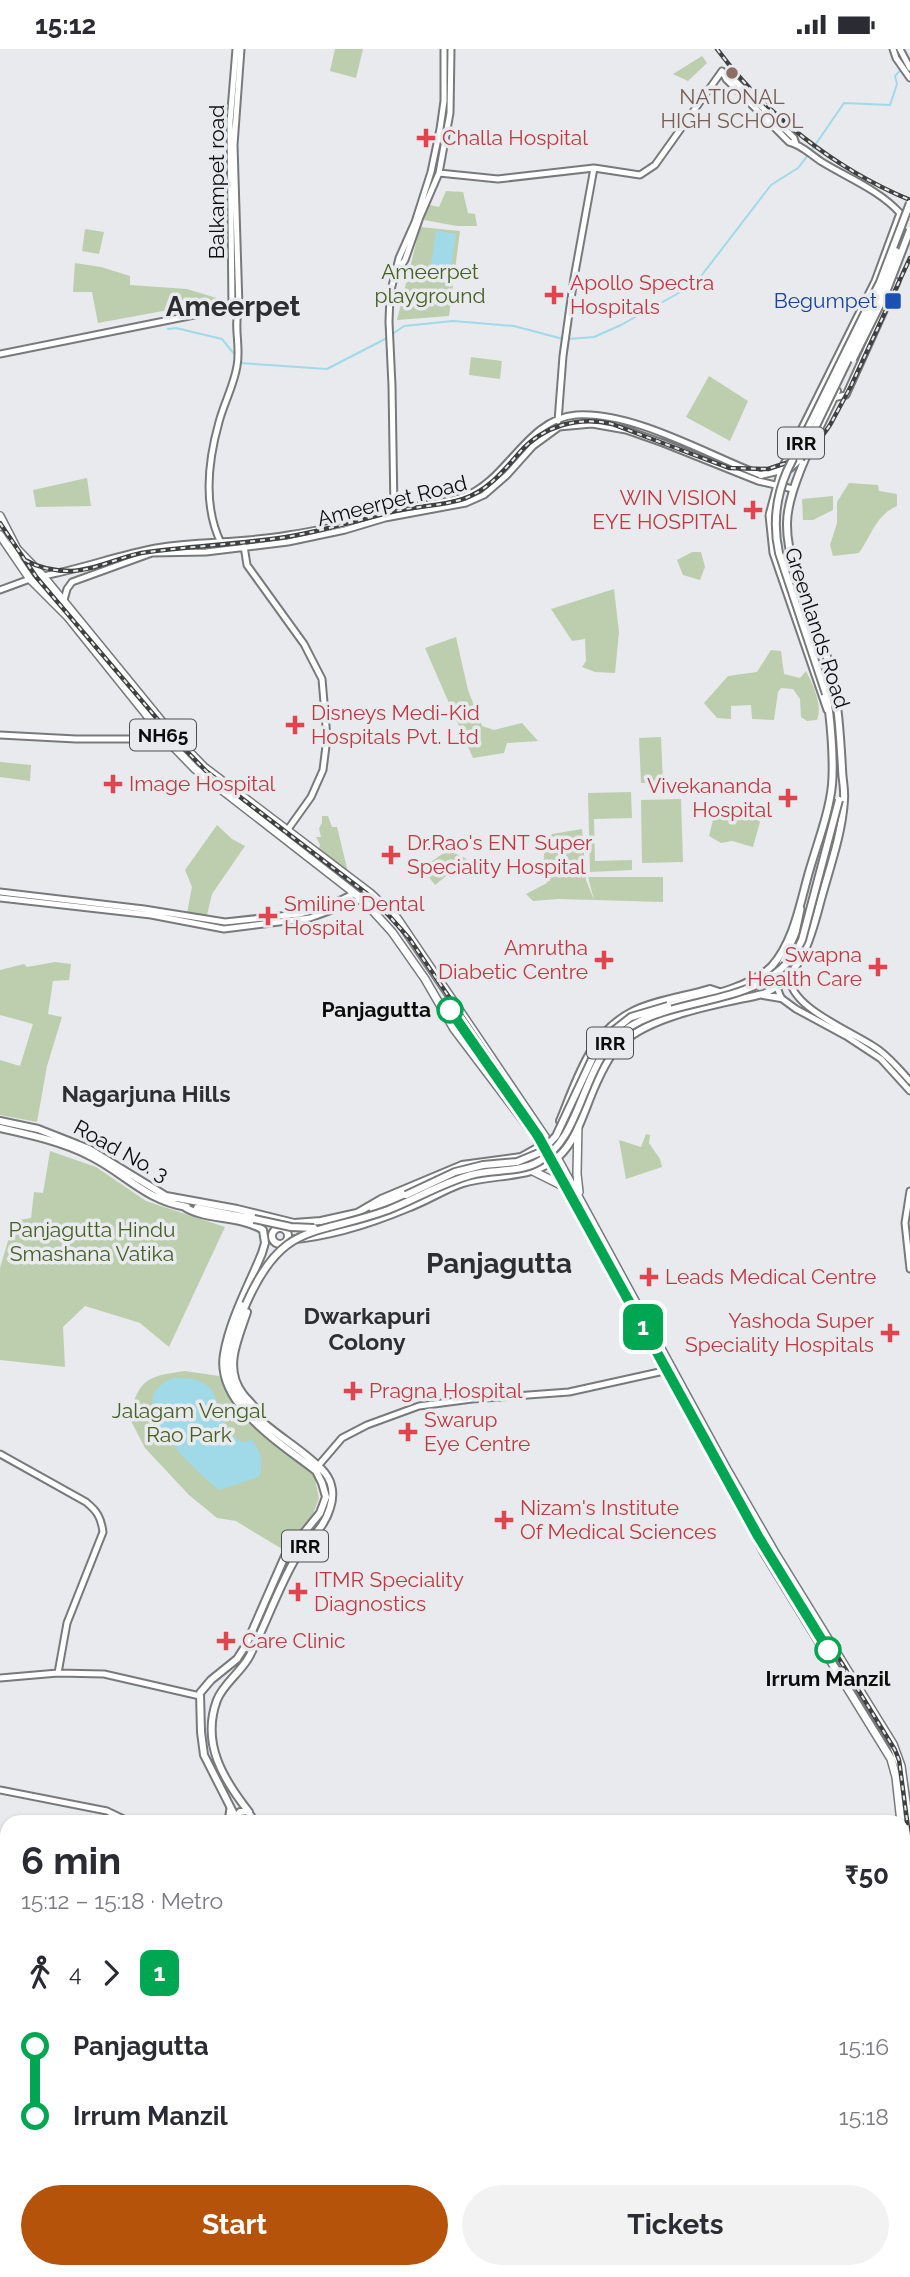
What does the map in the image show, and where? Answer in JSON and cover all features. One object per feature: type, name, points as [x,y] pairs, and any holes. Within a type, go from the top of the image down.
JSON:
[{"type":"highway","name":"NH65","points":[[0,516],[17,549],[64,600],[172,734],[211,777],[359,896],[392,932],[425,979],[454,1029],[537,1133]]},
{"type":"highway","name":"NH65","points":[[0,535],[30,579],[68,617],[166,739],[195,769],[211,777],[370,893],[397,918],[496,1065],[544,1144],[557,1157],[743,1505]]},
{"type":"highway","points":[[486,1072],[496,1065]]},
{"type":"highway","points":[[578,1123],[577,1174],[580,1198]]},
{"type":"highway","points":[[530,1154],[537,1133],[553,1135]]},
{"type":"highway","name":"NH65","points":[[544,1144],[550,1163],[664,1371],[880,1730],[894,1766],[900,1815]]},
{"type":"highway","points":[[533,1171],[564,1188]]},
{"type":"highway","name":"NH65","points":[[880,1730],[895,1747],[901,1766],[908,1815]]},
{"type":"main road","name":"IRR","points":[[829,717],[826,694],[780,558],[776,538],[777,505],[787,471],[880,282],[910,203]]},
{"type":"main road","name":"IRR","points":[[781,470],[794,466],[800,459],[885,283],[903,223]]},
{"type":"main road","name":"IRR","points":[[835,395],[885,295],[910,230]]},
{"type":"main road","name":"Greenlands Road","points":[[557,1157],[570,1141],[604,1067],[617,1047],[638,1029],[682,1014],[755,996],[777,987],[790,974],[808,945],[832,865],[844,801],[837,703],[830,666],[791,552],[787,527],[793,489],[835,395]]},
{"type":"main road","points":[[761,475],[781,470]]},
{"type":"main road","points":[[774,557],[791,552]]},
{"type":"main road","name":"Greenlands Road","points":[[544,1144],[553,1135],[587,1058],[605,1031],[633,1011],[710,989],[719,992],[753,979],[772,965],[789,935],[801,905],[832,784],[829,717]]},
{"type":"main road","name":"IRR","points":[[252,1815],[213,1752],[211,1731],[217,1699],[254,1647],[295,1560],[322,1526],[330,1510],[332,1487],[318,1466],[260,1419],[234,1391],[228,1370],[228,1356],[234,1335],[265,1266],[292,1241],[320,1228],[388,1210],[460,1178],[489,1171],[520,1168],[541,1160],[559,1145],[595,1066],[620,1033],[642,1020],[746,989],[773,977],[791,960],[802,940],[839,800],[842,772]]},
{"type":"main road","name":"IRR","points":[[307,1223],[357,1213],[406,1195],[455,1172],[483,1165],[517,1162],[541,1152],[556,1136],[593,1057],[608,1035],[631,1017],[719,992]]},
{"type":"main road","points":[[755,996],[781,998]]},
{"type":"main road","name":"IRR","points":[[587,1058],[604,1067]]},
{"type":"main road","name":"Road No. 3","points":[[0,1121],[38,1129],[89,1149],[166,1196],[294,1223],[307,1223]]},
{"type":"main road","points":[[0,1128],[44,1138],[88,1155],[156,1199],[291,1227],[320,1228]]},
{"type":"main road","name":"IRR","points":[[357,1213],[381,1199],[462,1165],[530,1154],[544,1144]]},
{"type":"main road","name":"IRR","points":[[260,1419],[258,1411],[239,1389],[233,1362],[236,1342],[251,1300],[262,1277],[285,1242],[398,1212],[458,1184],[480,1178],[533,1171],[557,1157]]},
{"type":"main road","points":[[183,1206],[261,1229],[272,1235],[276,1243],[285,1242],[284,1229],[271,1217]]},
{"type":"main road","points":[[261,1229],[262,1215]]},
{"type":"main road","points":[[261,1254],[277,1228],[284,1229],[307,1223]]},
{"type":"main road","name":"IRR","points":[[203,1687],[233,1663],[254,1630],[285,1556],[313,1524],[326,1497],[316,1471],[252,1419],[234,1399],[225,1378],[224,1354],[264,1245],[261,1229]]},
{"type":"main road","points":[[278,1256],[306,1238]]},
{"type":"main road","points":[[233,1663],[240,1670]]},
{"type":"main road","points":[[226,1669],[234,1677]]},
{"type":"main road","points":[[203,1687],[200,1696],[204,1755],[236,1815]]},
{"type":"main road","points":[[240,1815],[242,1811],[249,1813]]},
{"type":"street","name":"Balkampet road","points":[[222,546],[211,519],[208,486],[220,420],[239,353],[230,122],[236,49]]},
{"type":"street","name":"Balkampet road","points":[[236,307],[234,145],[242,49]]},
{"type":"street","points":[[394,512],[390,294],[399,258],[415,222],[440,129],[444,101],[444,49]]},
{"type":"street","points":[[397,271],[405,260],[439,173],[450,113],[451,49]]},
{"type":"street","points":[[893,49],[910,78]]},
{"type":"street","points":[[900,49],[910,68]]},
{"type":"street","name":"Greenlands Road","points":[[594,168],[640,175],[655,165],[723,73],[789,142],[890,202],[900,213],[878,275],[781,470],[770,507],[768,522],[774,557],[829,717]]},
{"type":"street","points":[[439,173],[498,179],[594,168],[567,328],[557,418],[559,427],[592,424],[626,430],[749,478],[793,489]]},
{"type":"street","points":[[835,395],[846,395],[897,282],[878,275]]},
{"type":"street","points":[[0,354],[236,307]]},
{"type":"street","points":[[557,418],[595,415],[624,422],[689,444],[761,475]]},
{"type":"street","name":"Ameerpet Road","points":[[43,576],[155,548],[288,542],[345,530],[394,512],[439,503],[480,490],[527,441],[557,418]]},
{"type":"street","name":"Ameerpet Road","points":[[394,512],[466,503],[484,495],[507,475],[533,446],[559,427]]},
{"type":"street","points":[[244,543],[247,565],[304,644],[322,679],[327,738],[323,770],[311,797],[286,832]]},
{"type":"street","name":"Ameerpet Road","points":[[64,600],[66,589],[72,582],[152,553],[206,552],[222,546]]},
{"type":"street","points":[[0,590],[30,579]]},
{"type":"street","points":[[0,735],[166,739]]},
{"type":"street","points":[[0,895],[151,915],[224,929],[310,918],[359,896]]},
{"type":"street","name":"Greenlands Road","points":[[777,987],[779,969],[796,933],[801,905]]},
{"type":"street","points":[[790,974],[794,992],[805,1004],[878,1049],[910,1081]]},
{"type":"street","points":[[777,987],[781,998],[796,1009],[881,1059],[910,1091]]},
{"type":"street","points":[[910,1191],[905,1224],[910,1269]]},
{"type":"street","points":[[318,1466],[342,1438],[367,1425],[419,1406],[569,1392],[664,1371]]},
{"type":"street","points":[[0,1454],[86,1502],[97,1511],[102,1521],[103,1532],[67,1623],[58,1674]]},
{"type":"street","points":[[0,1678],[104,1674],[200,1696]]},
{"type":"street","points":[[183,1692],[203,1687]]},
{"type":"street","points":[[0,1790],[107,1811],[115,1815]]},
{"type":"street","points":[[228,1815],[229,1801]]},
{"type":"green space","points":[[335,49],[363,49],[356,78],[330,71]]},
{"type":"green space","points":[[702,56],[707,63],[688,81],[673,74]]},
{"type":"green space","points":[[446,191],[463,192],[468,213],[475,214],[477,226],[457,226],[424,220],[425,204],[439,207]]},
{"type":"green space","name":"Ameerpet playground","points":[[420,227],[460,231],[449,316],[397,320]]},
{"type":"green space","points":[[85,229],[104,232],[99,254],[82,251]]},
{"type":"green space","points":[[75,263],[130,276],[130,285],[187,289],[223,300],[98,323],[92,292],[73,292]]},
{"type":"green space","points":[[471,357],[502,361],[500,379],[469,375]]},
{"type":"green space","points":[[709,376],[748,401],[730,441],[686,417]]},
{"type":"green space","points":[[87,478],[91,506],[36,507],[33,490]]},
{"type":"green space","points":[[849,483],[878,485],[879,491],[897,494],[897,506],[879,520],[859,553],[833,556],[830,545],[837,523],[837,502]]},
{"type":"green space","points":[[833,496],[833,510],[813,520],[803,520],[802,499]]},
{"type":"green space","points":[[692,552],[701,552],[705,567],[700,580],[683,575],[677,560]]},
{"type":"green space","points":[[614,589],[619,632],[615,673],[595,672],[582,667],[586,661],[585,639],[572,641],[551,609]]},
{"type":"green space","points":[[456,637],[468,690],[482,726],[494,730],[522,723],[538,741],[507,743],[504,753],[473,758],[425,648]]},
{"type":"green space","points":[[771,650],[781,651],[784,674],[800,678],[806,671],[818,702],[817,720],[807,721],[801,717],[800,699],[793,689],[781,688],[774,720],[752,719],[751,705],[731,706],[731,719],[717,718],[704,703],[728,676],[757,672]]},
{"type":"green space","points":[[661,737],[663,783],[641,783],[639,738]]},
{"type":"green space","points":[[0,762],[31,765],[30,781],[0,777]]},
{"type":"green space","points":[[631,792],[632,818],[594,819],[595,861],[632,860],[632,870],[590,872],[588,793]]},
{"type":"green space","points":[[681,799],[683,862],[642,863],[641,800]]},
{"type":"green space","points":[[727,807],[752,814],[760,822],[753,847],[732,841],[721,843],[709,836],[714,816]]},
{"type":"green space","points":[[322,816],[328,816],[332,827],[337,827],[349,876],[317,853],[320,845],[316,837],[321,837],[319,828]]},
{"type":"green space","points":[[217,825],[232,839],[245,846],[212,894],[207,915],[187,913],[192,887],[185,870]]},
{"type":"green space","points":[[582,829],[586,880],[594,900],[533,901],[526,894],[547,883],[544,858],[552,834]]},
{"type":"green space","points":[[448,850],[467,859],[435,885],[422,868]]},
{"type":"green space","points":[[588,877],[663,877],[663,902],[594,900]]},
{"type":"green space","points":[[55,962],[71,964],[69,980],[53,981],[48,1014],[62,1017],[47,1066],[37,1122],[0,1115],[0,1060],[20,1066],[33,1024],[0,1015],[0,970],[24,964],[27,967]]},
{"type":"green space","points":[[646,1134],[650,1135],[649,1143],[662,1167],[626,1179],[619,1140],[641,1147]]},
{"type":"green space","name":"Panjagutta Hindu Smashana Vatika","points":[[50,1151],[96,1167],[146,1201],[225,1227],[169,1347],[140,1323],[85,1306],[63,1327],[65,1367],[0,1360],[0,1268],[14,1221],[31,1218],[34,1192],[43,1193]]},
{"type":"green space","name":"Jalagam Vengal Rao Park","points":[[185,1371],[219,1376],[244,1417],[266,1438],[314,1475],[319,1498],[311,1520],[282,1549],[236,1521],[217,1518],[189,1495],[145,1448],[129,1417],[136,1395],[146,1382],[153,1378]]},
{"type":"water","points":[[436,231],[456,234],[451,268],[431,265]]},
{"type":"water","points":[[174,1378],[193,1379],[205,1384],[212,1391],[231,1433],[242,1442],[252,1440],[258,1449],[261,1458],[259,1477],[219,1490],[179,1452],[165,1435],[156,1418],[152,1402],[158,1388]]},
{"type":"waterway","points":[[811,151],[844,103],[890,105],[897,84],[895,76],[910,60]]},
{"type":"waterway","points":[[568,339],[594,337],[695,284],[771,185],[798,168],[808,155]]},
{"type":"waterway","points":[[391,335],[404,326],[453,321],[514,326],[563,339]]},
{"type":"waterway","points":[[168,329],[176,328],[222,339],[235,355]]},
{"type":"waterway","points":[[240,363],[327,369],[387,338]]},
{"type":"railway","points":[[717,49],[757,96],[803,137],[855,172],[910,200]]},
{"type":"railway","points":[[25,560],[53,570],[81,570],[138,554],[286,537],[395,511],[455,501],[488,485],[539,436],[574,422],[612,424],[729,468],[768,469],[792,461],[818,442],[830,425],[910,258]]},
{"type":"railway","points":[[0,523],[37,578],[171,735],[206,771],[374,899],[409,938],[542,1134],[762,1533],[895,1750],[899,1760],[906,1815]]},
{"type":"metro line","name":"1","points":[[450,1010],[538,1136],[758,1536],[828,1650]]},
{"type":"place","name":"NATIONAL HIGH SCHOOL","points":[[732,73]]},
{"type":"place","name":"Challa Hospital","points":[[426,138]]},
{"type":"place","name":"Apollo Spectra Hospitals","points":[[554,295]]},
{"type":"place","name":"Begumpet","points":[[893,301]]},
{"type":"place","name":"WIN VISION EYE HOSPITAL","points":[[753,510]]},
{"type":"place","name":"Disneys Medi-Kid Hospitals Pvt. Ltd","points":[[295,725]]},
{"type":"place","name":"Image Hospital","points":[[113,784]]},
{"type":"place","name":"Vivekananda Hospital","points":[[788,798]]},
{"type":"place","name":"Dr.Rao's ENT Super Speciality Hospital","points":[[391,855]]},
{"type":"place","name":"Smiline Dental Hospital","points":[[268,916]]},
{"type":"place","name":"Amrutha Diabetic Centre","points":[[604,960]]},
{"type":"place","name":"Swapna Health Care","points":[[878,967]]},
{"type":"place","name":"Panjagutta","points":[[450,1010]]},
{"type":"place","name":"Leads Medical Centre","points":[[649,1277]]},
{"type":"place","name":"Yashoda Super Speciality Hospitals","points":[[890,1333]]},
{"type":"place","name":"Pragna Hospital","points":[[353,1391]]},
{"type":"place","name":"Swarup Eye Centre","points":[[408,1432]]},
{"type":"place","name":"Nizam's Institute Of Medical Sciences","points":[[504,1520]]},
{"type":"place","name":"ITMR Speciality Diagnostics","points":[[298,1592]]},
{"type":"place","name":"Care Clinic","points":[[226,1641]]},
{"type":"place","name":"Irrum Manzil","points":[[828,1650]]},
{"type":"district","name":"Ameerpet","points":[[233,306]]},
{"type":"district","name":"Nagarjuna Hills","points":[[146,1094]]},
{"type":"district","name":"Panjagutta","points":[[499,1263]]},
{"type":"district","name":"Dwarkapuri Colony","points":[[367,1329]]}]
